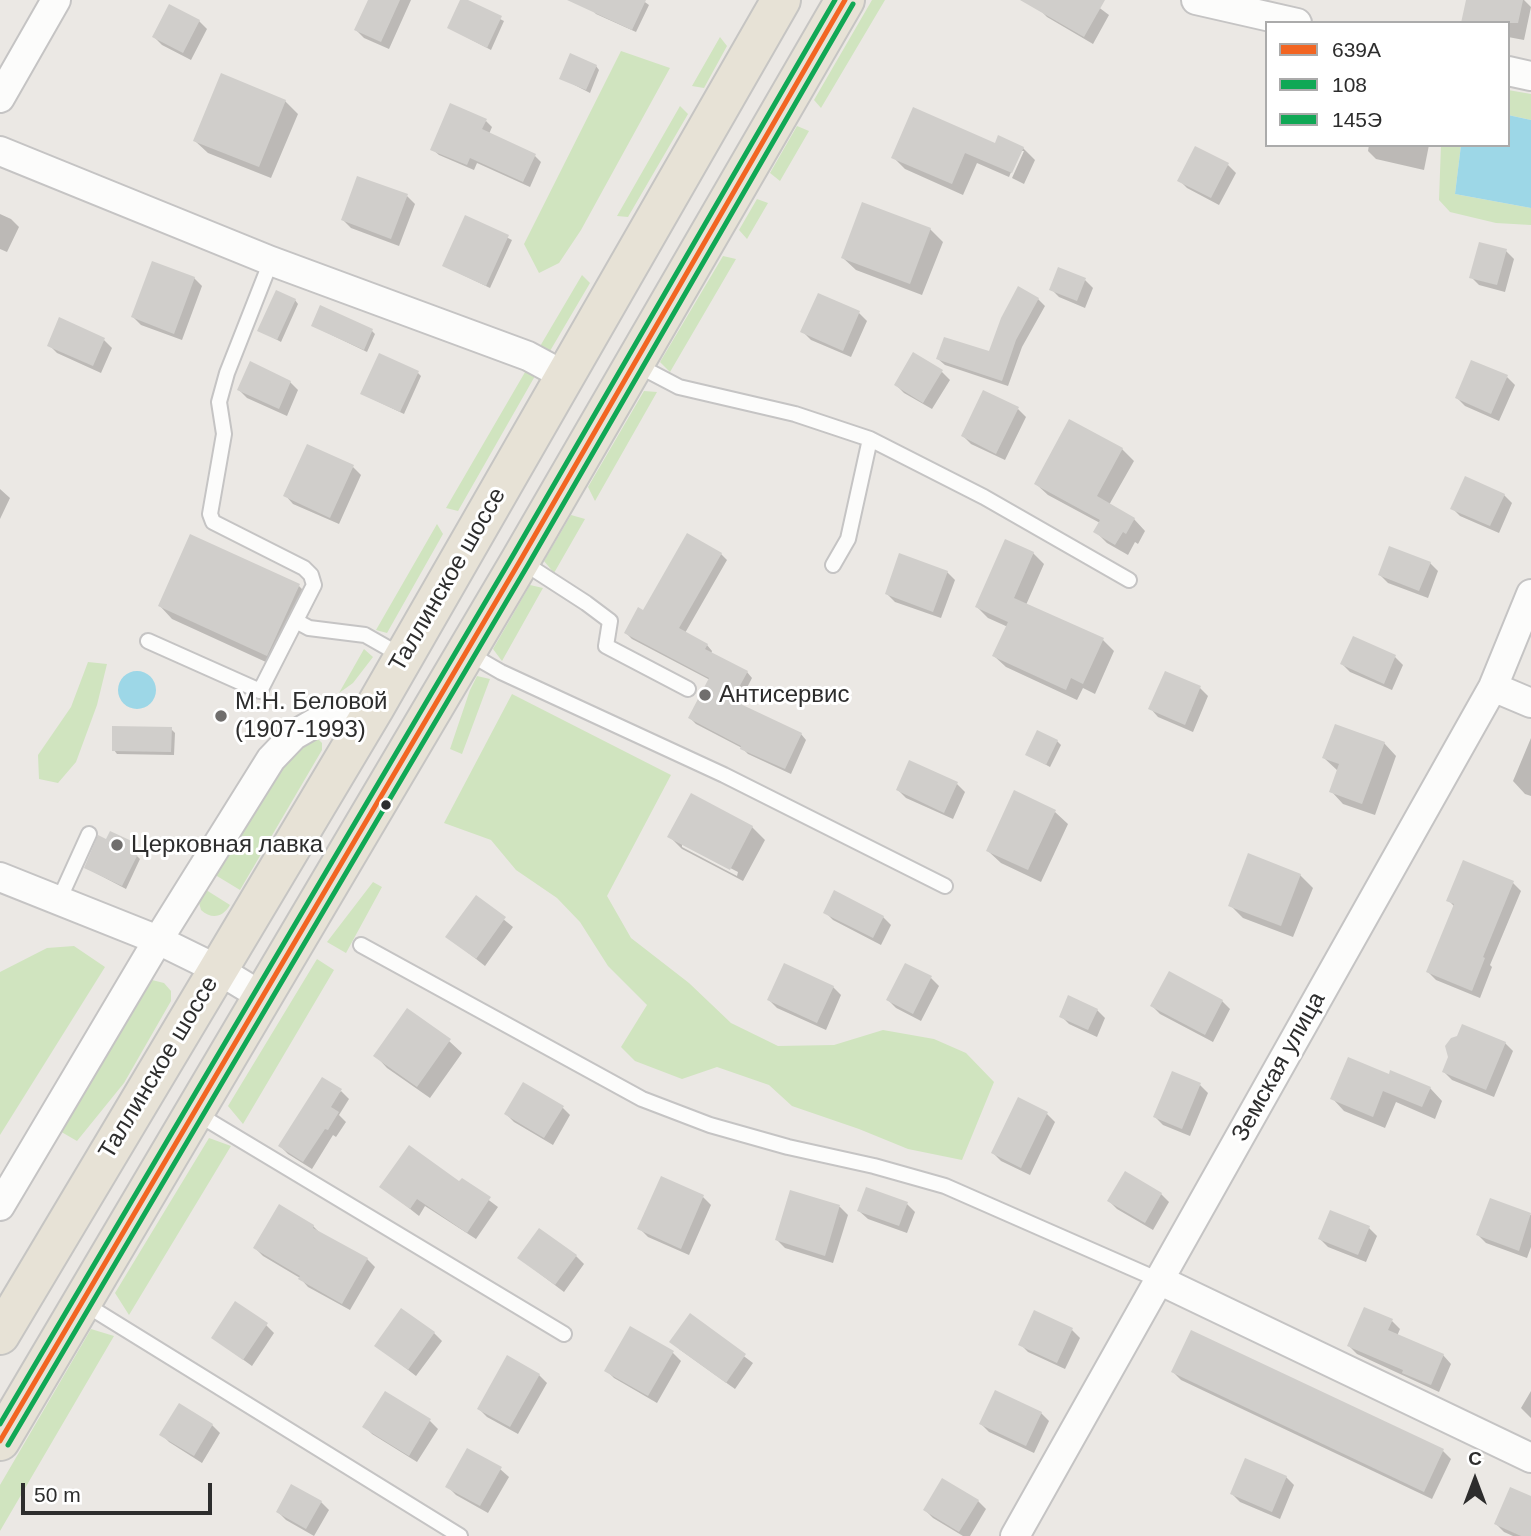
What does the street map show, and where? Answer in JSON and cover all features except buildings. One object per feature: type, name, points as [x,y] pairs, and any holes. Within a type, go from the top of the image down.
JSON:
[{"type":"main road","name":"Таллинское шоссе","points":[[0,1335],[375,707],[781,0]]},
{"type":"main road","points":[[0,1441],[520,561],[845,0]]},
{"type":"street","points":[[0,99],[57,0]]},
{"type":"street","points":[[1196,0],[1288,21]]},
{"type":"street","points":[[1510,71],[1531,76]]},
{"type":"street","points":[[0,151],[271,261],[528,356],[565,376]]},
{"type":"street","name":"Земская улица","points":[[1015,1536],[1493,687],[1531,594]]},
{"type":"street","points":[[1493,687],[1531,703]]},
{"type":"street","points":[[0,1206],[158,940],[271,759],[294,735],[322,719],[375,707]]},
{"type":"street","points":[[0,877],[158,940],[217,969],[263,997]]},
{"type":"street","points":[[1159,1280],[1531,1458]]},
{"type":"lane","points":[[148,640],[260,691],[314,585],[311,575],[304,568],[213,522],[210,514],[223,434],[219,402],[227,373],[271,261]]},
{"type":"lane","points":[[635,364],[679,387],[795,414],[870,439],[984,497],[1129,580]]},
{"type":"lane","points":[[833,565],[848,538],[870,439]]},
{"type":"lane","points":[[520,561],[610,621],[606,646],[688,689]]},
{"type":"lane","points":[[296,621],[309,628],[365,635],[404,657]]},
{"type":"lane","points":[[466,652],[501,672],[724,775],[945,886]]},
{"type":"lane","points":[[59,900],[89,834]]},
{"type":"lane","points":[[361,945],[642,1099],[723,1129],[944,1186],[1159,1280]]},
{"type":"lane","points":[[195,1112],[564,1334]]},
{"type":"lane","points":[[82,1303],[460,1536]]},
{"type":"green space","points":[[872,0],[885,0],[821,108],[814,100]]},
{"type":"green space","points":[[720,37],[727,46],[704,88],[692,86]]},
{"type":"green space","points":[[621,51],[670,68],[581,230],[559,263],[539,273],[524,244]]},
{"type":"green space","points":[[1510,90],[1531,94],[1531,120],[1510,115]]},
{"type":"green space","points":[[680,106],[688,114],[628,217],[617,216]]},
{"type":"green space","points":[[797,126],[809,131],[780,181],[770,173]]},
{"type":"green space","points":[[1441,147],[1461,147],[1455,194],[1531,208],[1531,225],[1496,223],[1450,212],[1439,200]]},
{"type":"green space","points":[[757,199],[768,203],[747,239],[739,230]]},
{"type":"green space","points":[[723,256],[736,259],[670,372],[660,362]]},
{"type":"green space","points":[[582,275],[590,283],[550,351],[539,348]]},
{"type":"green space","points":[[528,367],[535,376],[458,511],[446,508]]},
{"type":"green space","points":[[644,391],[657,392],[595,501],[588,487]]},
{"type":"green space","points":[[571,515],[585,519],[554,573],[544,561]]},
{"type":"green space","points":[[437,524],[443,534],[387,633],[376,630]]},
{"type":"green space","points":[[530,585],[543,588],[502,661],[493,649]]},
{"type":"green space","points":[[364,649],[373,657],[353,683],[339,693]]},
{"type":"green space","points":[[88,662],[107,664],[97,705],[76,762],[58,783],[39,779],[38,755],[71,707]]},
{"type":"green space","points":[[477,676],[490,679],[462,754],[450,749]]},
{"type":"green space","points":[[512,694],[671,775],[607,896],[631,938],[689,983],[731,1023],[778,1046],[834,1045],[883,1030],[934,1039],[966,1053],[994,1082],[962,1160],[908,1149],[792,1106],[769,1085],[717,1067],[682,1079],[635,1061],[621,1047],[647,1005],[608,966],[580,922],[557,898],[516,870],[491,840],[444,823]]},
{"type":"green space","points":[[311,737],[322,743],[322,750],[240,890],[212,873],[279,767]]},
{"type":"green space","points":[[373,882],[382,887],[346,953],[327,942]]},
{"type":"green space","points":[[203,888],[230,905],[217,916],[205,913],[201,910],[198,899]]},
{"type":"green space","points":[[74,946],[105,967],[0,1135],[0,972],[47,948]]},
{"type":"green space","points":[[317,959],[334,970],[243,1124],[228,1106]]},
{"type":"green space","points":[[152,980],[164,983],[171,991],[171,1001],[124,1083],[77,1141],[58,1130],[144,985]]},
{"type":"green space","points":[[209,1138],[231,1146],[129,1315],[115,1293]]},
{"type":"green space","points":[[91,1329],[114,1336],[0,1531],[0,1485]]},
{"type":"water","points":[[1510,115],[1531,120],[1531,208],[1455,194],[1461,147],[1510,147]]},
{"type":"water","points":[[137,671],[151,676],[156,690],[151,704],[137,709],[123,704],[118,690],[123,676]]},
{"type":"transit line","name":"145Э","points":[[0,1424],[512,557],[835,0]]},
{"type":"transit line","name":"639А","points":[[0,1441],[520,561],[845,0]]},
{"type":"transit line","name":"108","points":[[8,1445],[528,565],[853,4]]},
{"type":"place","name":"Антисервис","points":[[705,695]]},
{"type":"place","name":"М.Н. Беловой (1907-1993)","points":[[221,716]]},
{"type":"place","name":"Церковная лавка","points":[[117,845]]}]
